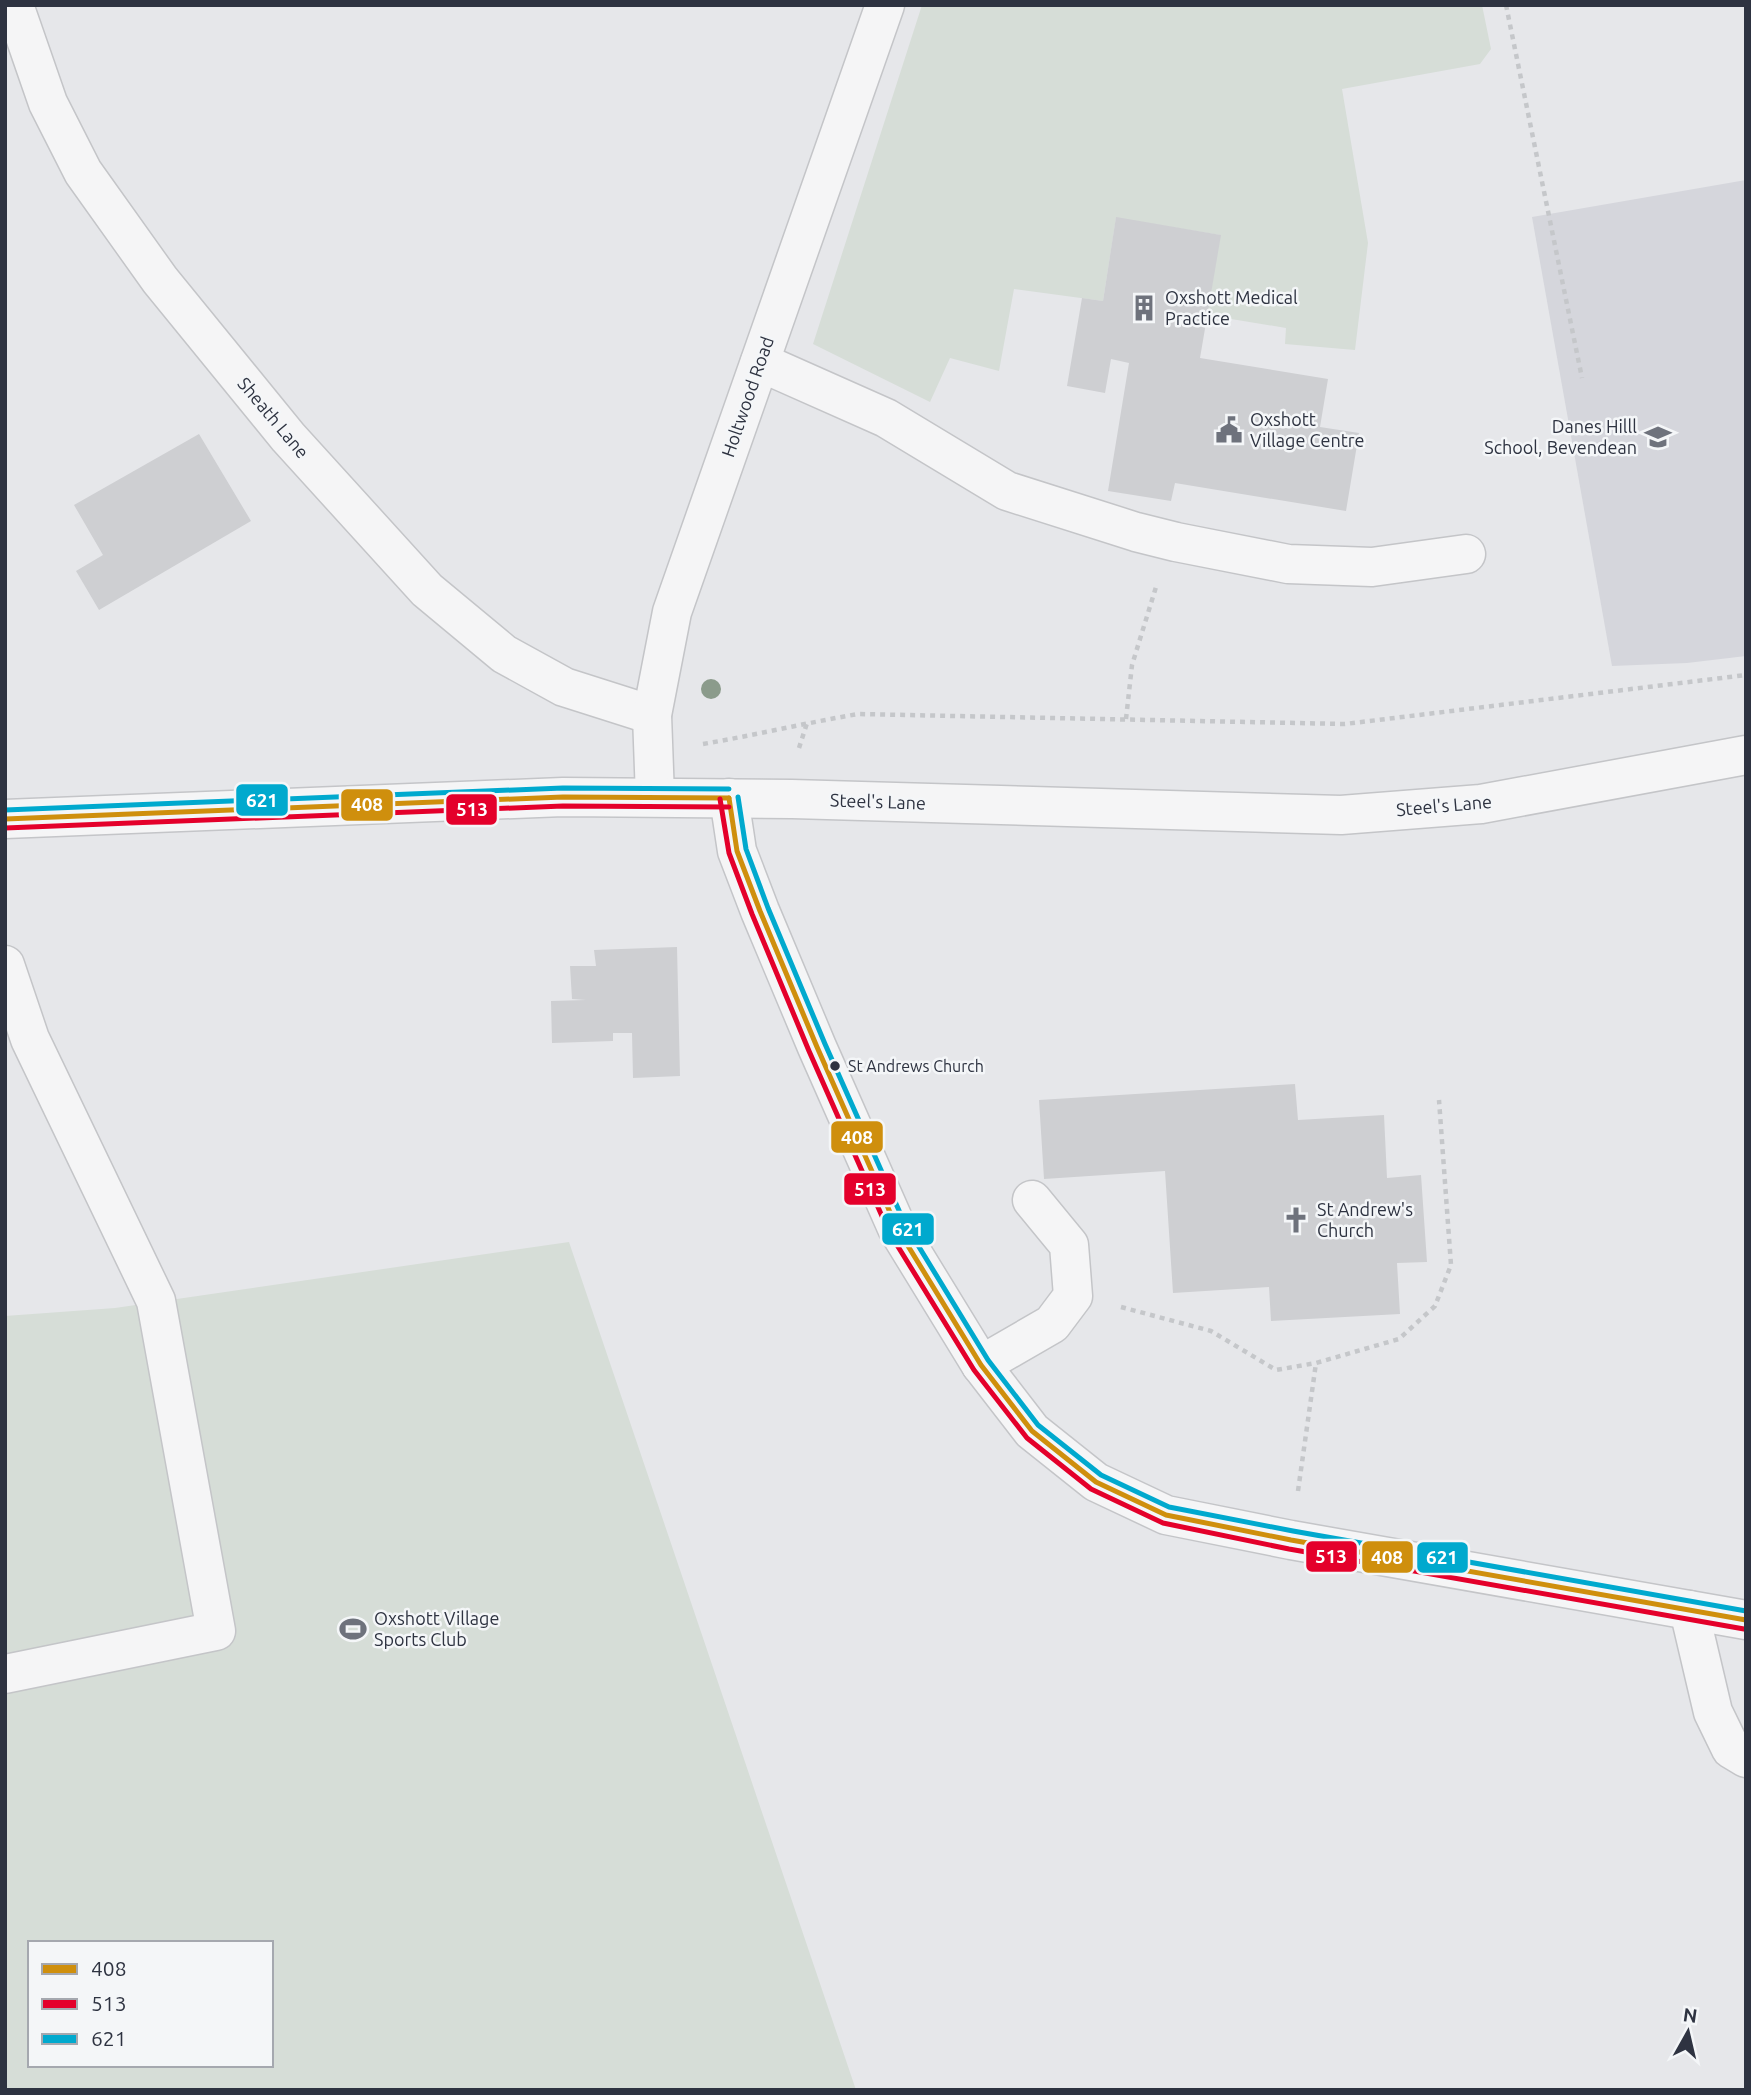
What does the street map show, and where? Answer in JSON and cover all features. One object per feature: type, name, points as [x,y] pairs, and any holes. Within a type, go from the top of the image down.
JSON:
[{"type":"street","name":"Sheath Lane","points":[[14,5],[48,103],[83,173],[160,280],[297,447],[427,590],[504,654],[652,734]]},
{"type":"street","name":"Holtwood Road","points":[[655,797],[652,734],[672,612],[885,5]]},
{"type":"street","points":[[760,362],[886,418],[1007,491],[1136,532],[1288,564],[1372,567],[1466,554]]},
{"type":"street","name":"Steel's Lane","points":[[5,819],[563,797],[729,798],[1341,815],[1481,804],[1746,755]]},
{"type":"street","points":[[729,798],[737,851],[746,875],[817,1047],[897,1228],[981,1365],[1032,1431],[1096,1482],[1166,1515],[1746,1620]]},
{"type":"street","points":[[5,965],[30,1039],[156,1301],[216,1631],[5,1674]]},
{"type":"street","points":[[981,1365],[1052,1324],[1073,1296],[1069,1245],[1032,1200]]},
{"type":"street","points":[[1689,1610],[1713,1712],[1731,1749],[1746,1758]]},
{"type":"path","points":[[1506,5],[1582,378]]},
{"type":"path","points":[[1126,719],[1132,665],[1162,567],[1136,532]]},
{"type":"path","points":[[652,734],[762,734],[807,722],[858,714],[1345,724],[1746,676]]},
{"type":"path","points":[[1073,1296],[1211,1331],[1276,1370],[1316,1363],[1399,1339],[1435,1306],[1451,1265],[1439,1100]]},
{"type":"path","points":[[1291,1539],[1316,1363]]},
{"type":"shaded area","points":[[922,5],[1482,5],[1491,49],[1480,64],[1342,89],[1368,243],[1355,350],[1285,344],[1286,328],[1207,315],[1220,235],[1116,218],[1103,301],[1014,289],[999,371],[950,358],[930,402],[813,344]]},
{"type":"shaded area","name":"Danes Hilll School, Bevendean","points":[[1746,180],[1746,656],[1687,663],[1612,666],[1532,217]]},
{"type":"shaded area","name":"Oxshott Village Sports Club","points":[[569,1242],[856,2090],[5,2090],[5,1316],[115,1308]]},
{"type":"building","name":"Oxshott Village Centre","points":[[1116,217],[1221,235],[1200,358],[1328,379],[1320,427],[1359,433],[1346,511],[1175,483],[1171,501],[1108,491],[1129,363],[1111,359],[1105,393],[1067,386],[1082,298],[1103,301]]},
{"type":"building","points":[[199,434],[251,521],[99,610],[76,571],[103,555],[74,505]]},
{"type":"building","points":[[677,947],[680,1076],[633,1078],[632,1033],[613,1033],[613,1041],[552,1043],[551,1001],[586,1000],[572,999],[570,966],[596,966],[594,950]]},
{"type":"building","name":"St Andrew's Church","points":[[1295,1084],[1298,1120],[1384,1115],[1387,1178],[1421,1175],[1427,1262],[1397,1263],[1400,1314],[1271,1321],[1269,1287],[1173,1293],[1165,1171],[1044,1179],[1039,1100]]},
{"type":"transit line","name":"621","points":[[5,810],[563,788],[729,789]]},
{"type":"transit line","name":"408","points":[[5,819],[563,797],[729,798]]},
{"type":"transit line","name":"621","points":[[738,797],[746,849],[768,908],[905,1224],[988,1360],[1038,1425],[1101,1475],[1169,1507],[1746,1611]]},
{"type":"transit line","name":"408","points":[[729,798],[737,851],[760,911],[897,1228],[981,1365],[1032,1431],[1096,1482],[1166,1515],[1291,1540],[1746,1620]]},
{"type":"transit line","name":"513","points":[[720,799],[729,853],[752,914],[889,1232],[974,1370],[1027,1438],[1091,1489],[1163,1523],[1289,1549],[1744,1629]]},
{"type":"transit line","name":"513","points":[[5,828],[563,806],[729,807]]},
{"type":"place","name":"Oxshott Medical Practice","points":[[1144,308]]},
{"type":"place","name":"Oxshott Village Centre","points":[[1229,430]]},
{"type":"place","name":"Danes Hilll School, Bevendean","points":[[1658,437]]},
{"type":"place","name":"St Andrews Church","points":[[835,1066]]},
{"type":"place","name":"St Andrew's Church","points":[[1296,1220]]},
{"type":"place","name":"Oxshott Village Sports Club","points":[[353,1629]]}]
